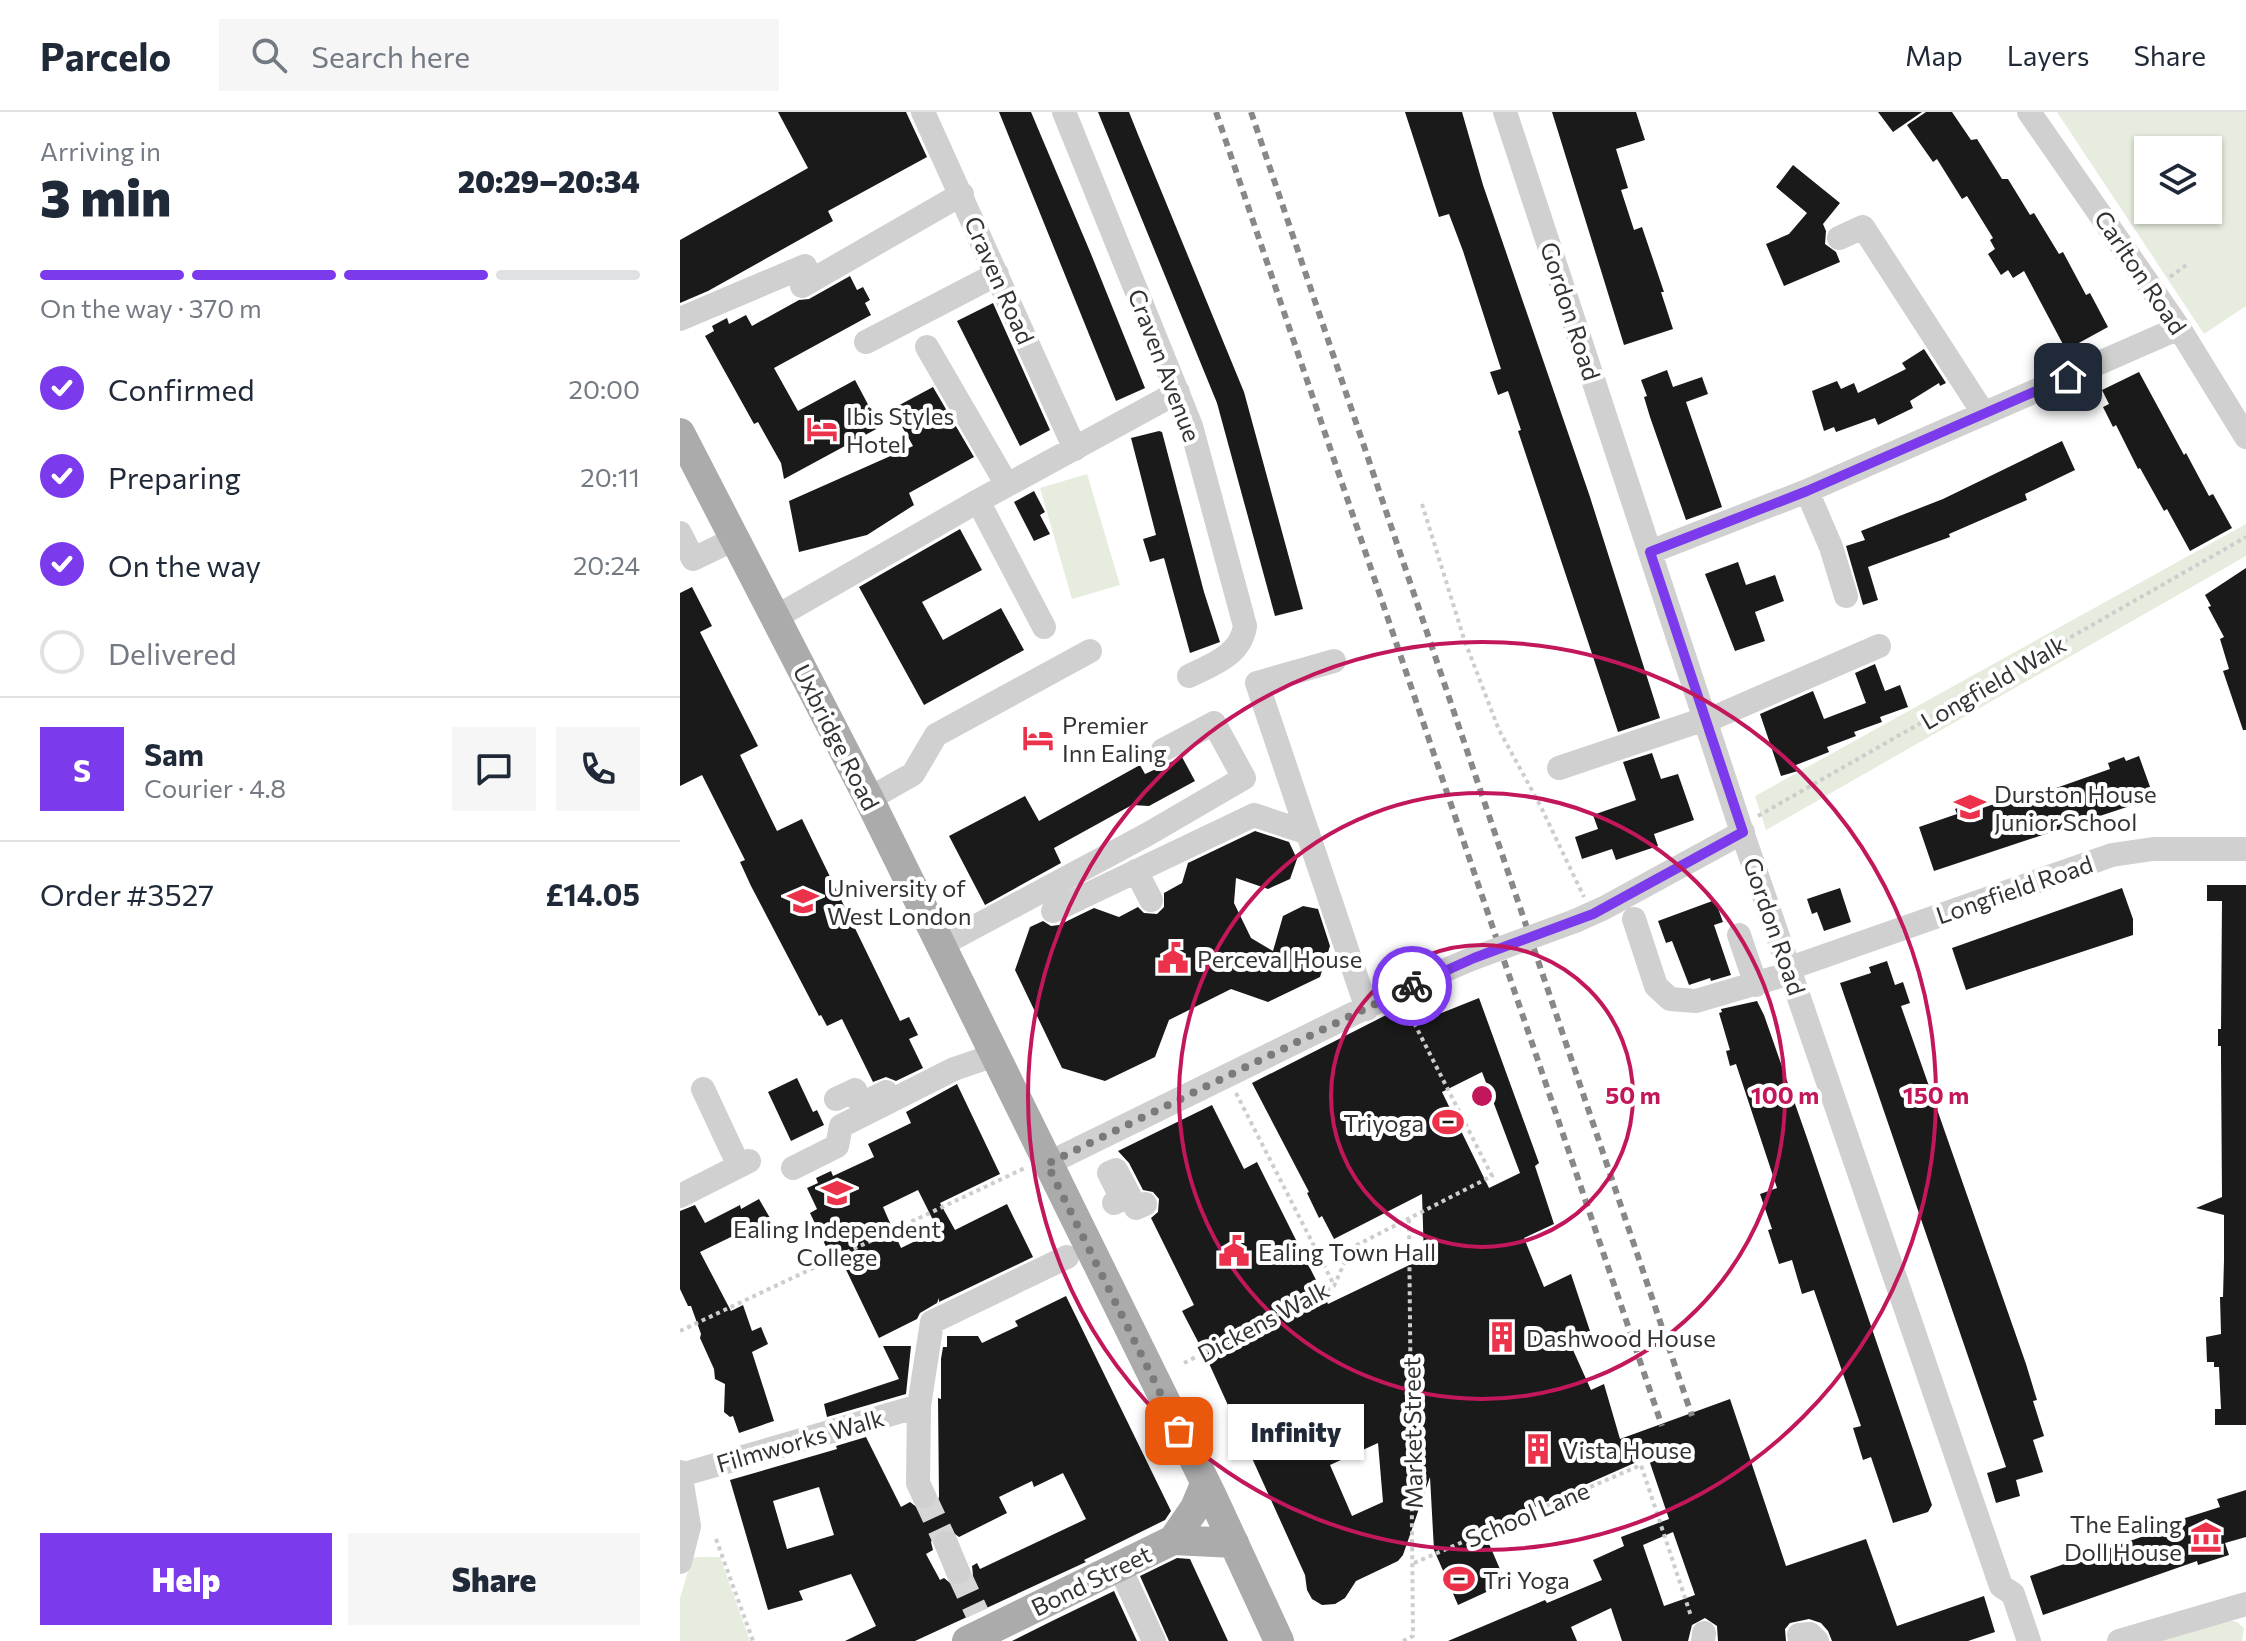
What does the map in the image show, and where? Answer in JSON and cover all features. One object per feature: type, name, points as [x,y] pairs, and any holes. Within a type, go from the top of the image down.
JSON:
[{"type":"main road","name":"Uxbridge Road","points":[[680,433],[737,538],[869,799],[992,1049],[1036,1166],[1205,1484],[1279,1641]]},
{"type":"main road","name":"Bond Street","points":[[1173,1540],[1195,1508],[1205,1484]]},
{"type":"main road","name":"Bond Street","points":[[967,1641],[1173,1540],[1234,1543]]},
{"type":"street","name":"Craven Road","points":[[923,112],[1075,449]]},
{"type":"street","name":"Craven Avenue","points":[[1064,112],[1191,426],[1245,626],[1244,634],[1229,655],[1189,676]]},
{"type":"street","name":"Gordon Road","points":[[1505,112],[1741,829],[2001,1586],[2013,1594],[2029,1641]]},
{"type":"street","name":"Carlton Road","points":[[2029,112],[2179,328],[2244,430]]},
{"type":"street","points":[[680,319],[804,276],[962,194]]},
{"type":"street","points":[[1839,238],[1863,227],[1984,414]]},
{"type":"street","points":[[866,342],[997,274]]},
{"type":"street","points":[[1650,552],[1807,491],[2179,328]]},
{"type":"street","points":[[927,347],[1007,485]]},
{"type":"street","points":[[776,617],[978,501],[1178,392]]},
{"type":"street","points":[[1807,491],[1831,547],[1846,596]]},
{"type":"street","points":[[978,501],[1044,627]]},
{"type":"street","points":[[680,533],[693,559],[737,538]]},
{"type":"street","points":[[1559,768],[1705,720],[1879,646]]},
{"type":"street","points":[[869,799],[913,774],[936,735],[1090,651]]},
{"type":"street","points":[[1334,661],[1257,683],[1367,1009]]},
{"type":"street","points":[[941,945],[1148,834],[1244,778],[1214,723],[1163,750]]},
{"type":"street","points":[[1053,911],[1254,815],[1308,833]]},
{"type":"street","points":[[1036,1166],[1474,958],[1584,911],[1741,829]]},
{"type":"street","name":"Longfield Road","points":[[1634,919],[1656,986],[1670,999],[1696,1001],[1756,985],[1790,970],[2112,855],[2153,849],[2246,849]]},
{"type":"street","points":[[1136,871],[1151,900]]},
{"type":"street","points":[[1739,935],[1756,985]]},
{"type":"street","points":[[836,1099],[855,1090],[861,1104],[992,1049]]},
{"type":"street","points":[[793,1168],[837,1146],[841,1126],[992,1049]]},
{"type":"street","points":[[680,1196],[744,1163],[703,1089]]},
{"type":"street","points":[[1114,1203],[1122,1199],[1109,1173],[1116,1170],[1136,1208],[1145,1204]]},
{"type":"street","name":"Filmworks Walk","points":[[924,1496],[918,1483],[919,1406],[932,1322],[1067,1257]]},
{"type":"street","name":"Filmworks Walk","points":[[680,1474],[919,1406]]},
{"type":"street","points":[[680,1474],[689,1526],[680,1562]]},
{"type":"street","points":[[946,1543],[958,1572]]},
{"type":"street","points":[[1119,1566],[1154,1641]]},
{"type":"street","points":[[2119,1641],[2246,1604]]},
{"type":"path","points":[[1422,504],[1464,639],[1499,730],[1540,805],[1584,911]]},
{"type":"path","name":"Longfield Walk","points":[[1741,829],[2246,537]]},
{"type":"path","name":"Dickens Walk","points":[[1184,1363],[1334,1286],[1351,1248],[1492,1176],[1399,993]]},
{"type":"path","points":[[1228,1077],[1334,1286]]},
{"type":"path","points":[[680,1331],[1036,1166]]},
{"type":"path","name":"Market Street","points":[[1403,1641],[1413,1636],[1409,1218]]},
{"type":"path","name":"School Lane","points":[[1414,1563],[1641,1465],[1700,1632]]},
{"type":"path","points":[[716,1539],[753,1641]]},
{"type":"shaded area","points":[[2057,112],[2246,112],[2246,306],[2204,334]]},
{"type":"shaded area","points":[[1087,474],[1120,585],[1072,599],[1040,488]]},
{"type":"shaded area","points":[[2246,524],[2246,556],[1766,830],[1755,796]]},
{"type":"shaded area","points":[[720,1557],[750,1641],[680,1641],[680,1598],[692,1558]]},
{"type":"shaded area","points":[[2225,1619],[2237,1622],[2244,1628],[2242,1641],[2150,1641]]},
{"type":"building","points":[[778,112],[906,112],[927,157],[828,211],[833,221],[708,291],[680,303],[680,240],[808,168]]},
{"type":"building","points":[[999,112],[1031,112],[1145,388],[1116,401]]},
{"type":"building","points":[[1098,112],[1129,112],[1244,392],[1303,609],[1275,616],[1217,403]]},
{"type":"building","points":[[1405,112],[1462,112],[1483,185],[1590,497],[1660,718],[1618,732],[1518,431],[1521,430],[1508,391],[1498,395],[1490,372],[1501,369],[1463,251],[1449,214],[1439,217]]},
{"type":"building","points":[[1552,112],[1636,112],[1645,140],[1616,149],[1628,188],[1621,190],[1634,230],[1642,227],[1673,329],[1624,345]]},
{"type":"building","points":[[1878,112],[1922,112],[1893,132]]},
{"type":"building","points":[[1926,112],[1952,112],[1971,140],[1977,139],[2002,179],[2008,179],[2030,215],[2034,213],[2059,254],[2063,252],[2086,295],[2090,293],[2108,327],[2066,350],[2024,271],[2013,278],[2008,270],[2001,275],[1988,254],[1995,249],[1990,240],[1993,238],[1967,196],[1962,199],[1937,159],[1933,162],[1907,125]]},
{"type":"building","points":[[1793,165],[1840,203],[1823,224],[1825,244],[1836,252],[1840,262],[1784,286],[1766,244],[1789,234],[1807,213],[1776,187]]},
{"type":"building","points":[[850,276],[857,290],[863,287],[870,300],[865,303],[871,315],[774,368],[798,411],[855,380],[880,427],[784,479],[781,463],[758,422],[754,424],[705,336],[714,331],[712,326],[727,318],[729,324],[746,315],[752,326]]},
{"type":"building","points":[[993,303],[1050,430],[1020,446],[957,321]]},
{"type":"building","points":[[1924,349],[1946,383],[1940,386],[1939,383],[1910,401],[1913,408],[1878,425],[1875,418],[1836,432],[1834,427],[1824,431],[1812,391],[1837,381],[1841,389],[1854,383],[1858,393],[1906,369],[1902,363]]},
{"type":"building","points":[[1667,370],[1673,387],[1702,377],[1708,394],[1686,402],[1722,507],[1686,520],[1650,417],[1641,380]]},
{"type":"building","points":[[2139,372],[2184,455],[2186,453],[2209,496],[2213,494],[2232,528],[2190,551],[2103,407],[2109,404],[2102,390]]},
{"type":"building","points":[[933,387],[974,457],[909,493],[914,505],[867,535],[799,552],[789,501],[913,446],[892,409]]},
{"type":"building","points":[[1162,432],[1220,642],[1190,653],[1164,558],[1150,562],[1143,539],[1156,535],[1131,438]]},
{"type":"building","points":[[2062,441],[2075,470],[2025,494],[2027,500],[1949,534],[1950,537],[1868,567],[1878,600],[1863,605],[1846,546],[1865,540],[1861,531],[1943,499]]},
{"type":"building","points":[[1034,491],[1045,512],[1040,515],[1050,534],[1034,541],[1014,502]]},
{"type":"building","points":[[960,529],[982,570],[922,602],[943,640],[1001,608],[1024,650],[924,705],[859,587]]},
{"type":"building","points":[[1738,562],[1746,585],[1775,575],[1784,601],[1755,612],[1765,641],[1735,651],[1705,574]]},
{"type":"building","points":[[2246,568],[2246,730],[2243,730],[2223,671],[2229,669],[2220,639],[2224,637],[2205,595]]},
{"type":"building","points":[[692,587],[712,626],[700,632],[758,746],[740,755],[777,831],[802,819],[900,1021],[909,1017],[918,1035],[909,1039],[923,1068],[896,1081],[886,1077],[873,1082],[842,1019],[827,1026],[819,1016],[751,886],[740,862],[745,860],[702,775],[680,786],[680,593]]},
{"type":"building","points":[[1875,664],[1885,691],[1900,685],[1908,707],[1880,717],[1882,722],[1854,732],[1856,736],[1827,747],[1829,752],[1796,765],[1798,771],[1781,776],[1760,714],[1813,691],[1824,719],[1866,703],[1855,673]]},
{"type":"building","points":[[1652,753],[1661,779],[1678,774],[1694,820],[1654,834],[1658,846],[1616,860],[1612,849],[1582,859],[1575,837],[1598,829],[1593,815],[1636,800],[1623,762]]},
{"type":"building","points":[[2139,756],[2154,798],[1934,871],[1919,827],[1957,814],[1955,809],[1971,803],[1974,811],[2023,794],[2025,799],[2110,769],[2108,763]]},
{"type":"building","points":[[1182,757],[1195,781],[1149,806],[1132,805],[1054,848],[1061,863],[985,905],[949,836],[1025,796],[1039,821],[1140,765],[1145,774]]},
{"type":"building","name":"Perceval House","points":[[1255,831],[1289,842],[1297,859],[1290,879],[1268,889],[1236,878],[1234,903],[1251,938],[1273,951],[1283,916],[1303,906],[1318,909],[1330,946],[1320,977],[1268,1002],[1231,989],[1169,1020],[1155,1057],[1105,1081],[1062,1068],[1015,970],[1030,927],[1043,921],[1051,926],[1059,925],[1094,908],[1119,917],[1138,907],[1144,913],[1157,914],[1164,907],[1164,893],[1182,883],[1188,863]]},
{"type":"building","points":[[2207,885],[2246,885],[2246,1425],[2215,1425],[2215,1409],[2221,1409],[2219,1367],[2214,1367],[2214,1362],[2207,1362],[2206,1337],[2221,1334],[2224,1215],[2196,1208],[2222,1197],[2221,1046],[2218,1046],[2218,1029],[2221,1029],[2222,901],[2207,901]]},
{"type":"building","points":[[1840,888],[1851,922],[1824,931],[1817,912],[1812,914],[1807,899]]},
{"type":"building","points":[[2122,888],[2133,919],[2133,935],[1966,990],[1952,948]]},
{"type":"building","points":[[1715,900],[1723,922],[1714,925],[1731,975],[1689,985],[1672,941],[1666,943],[1658,921]]},
{"type":"building","points":[[1887,961],[1895,985],[1903,982],[1910,1003],[1901,1006],[2037,1400],[2033,1401],[2044,1436],[2033,1440],[2043,1472],[2016,1480],[2020,1496],[1996,1503],[1987,1473],[2006,1467],[1840,983],[1871,973],[1869,967]]},
{"type":"building","points":[[1479,998],[1539,1163],[1535,1166],[1554,1224],[1524,1238],[1544,1287],[1571,1274],[1590,1331],[1569,1341],[1591,1390],[1604,1384],[1620,1439],[1730,1399],[1786,1566],[1866,1539],[1897,1626],[1984,1596],[1995,1632],[1968,1641],[1832,1641],[1821,1623],[1809,1619],[1790,1623],[1785,1629],[1786,1641],[1718,1641],[1717,1626],[1705,1618],[1692,1625],[1688,1641],[1622,1641],[1611,1608],[1571,1627],[1577,1641],[1448,1641],[1602,1580],[1593,1560],[1624,1546],[1621,1537],[1669,1519],[1648,1457],[1483,1530],[1506,1583],[1458,1605],[1434,1550],[1430,1477],[1403,1555],[1398,1561],[1356,1581],[1345,1598],[1335,1604],[1322,1605],[1312,1599],[1305,1575],[1182,1311],[1194,1305],[1151,1218],[1158,1212],[1159,1199],[1153,1192],[1143,1190],[1129,1163],[1118,1151],[1212,1105],[1244,1169],[1257,1162],[1328,1304],[1424,1258],[1422,1194],[1334,1239],[1322,1216],[1319,1218],[1309,1192],[1252,1083],[1400,1008],[1409,1026]],"holes":[[[1482,1072],[1520,1173],[1489,1188],[1442,1092]],[[1378,1443],[1383,1502],[1352,1516],[1330,1465]],[[1673,1532],[1695,1595],[1664,1606],[1643,1545]]]},
{"type":"building","points":[[1757,1001],[1932,1505],[1928,1512],[1893,1523],[1871,1457],[1863,1460],[1853,1428],[1861,1426],[1814,1290],[1802,1294],[1792,1260],[1779,1264],[1768,1230],[1772,1229],[1760,1194],[1777,1188],[1736,1064],[1730,1066],[1726,1051],[1730,1050],[1719,1013],[1721,1009]]},
{"type":"building","points":[[797,1078],[813,1112],[817,1110],[824,1125],[791,1141],[768,1092]]},
{"type":"building","points":[[957,1084],[1000,1174],[940,1203],[955,1230],[1007,1204],[1033,1257],[939,1302],[939,1298],[917,1319],[879,1338],[837,1251],[830,1255],[810,1213],[817,1209],[807,1188],[818,1183],[816,1178],[831,1171],[833,1176],[874,1157],[868,1144],[911,1123],[906,1112]],"holes":[[[918,1190],[938,1230],[901,1248],[883,1207]]]},
{"type":"building","points":[[759,1199],[770,1218],[700,1252],[731,1311],[743,1305],[752,1331],[761,1327],[768,1344],[752,1352],[774,1421],[739,1433],[733,1416],[724,1412],[725,1384],[715,1379],[691,1306],[688,1306],[680,1289],[680,1211],[695,1205],[705,1223]]},
{"type":"building","points":[[1066,1296],[1171,1511],[1165,1520],[1084,1560],[1086,1562],[915,1641],[845,1641],[876,1626],[851,1574],[799,1591],[803,1600],[768,1610],[730,1480],[837,1449],[836,1446],[866,1437],[901,1507],[910,1502],[922,1511],[931,1509],[939,1497],[938,1398],[941,1399],[941,1359],[943,1347],[947,1347],[947,1336],[978,1336],[982,1343],[1018,1326],[1015,1321]],"holes":[[[1063,1473],[1086,1519],[980,1569],[977,1563],[972,1566],[973,1575],[964,1585],[955,1587],[944,1578],[940,1580],[926,1554],[933,1550],[931,1542],[935,1533],[947,1528],[959,1537],[1007,1513],[999,1497],[1032,1481],[1034,1487]],[[819,1487],[834,1535],[787,1549],[773,1501]]]},
{"type":"building","points":[[883,1346],[911,1346],[906,1394],[827,1417],[824,1404],[899,1379]]},
{"type":"building","points":[[2246,1490],[2246,1537],[2225,1543],[2229,1555],[2198,1565],[2197,1561],[2043,1615],[2030,1576],[2184,1522],[2182,1519],[2220,1507],[2217,1499]]},
{"type":"building","points":[[1177,1558],[1190,1559],[1228,1641],[1169,1641],[1140,1576]]},
{"type":"building","points":[[1114,1591],[1137,1641],[1012,1641],[1052,1621]]},
{"type":"tunnel","points":[[924,1496],[946,1543]]},
{"type":"tunnel","points":[[958,1572],[977,1613]]},
{"type":"railway","points":[[1216,112],[1662,1426]]},
{"type":"railway","points":[[1251,112],[1692,1416]]},
{"type":"way so far","points":[[1179,1431],[1047,1164],[1412,986]]},
{"type":"place","name":"Ibis Styles Hotel","points":[[822,429]]},
{"type":"place","name":"Premier Inn Ealing","points":[[1038,738]]},
{"type":"place","name":"Durston House Junior School","points":[[1970,807]]},
{"type":"place","name":"University of West London","points":[[803,901]]},
{"type":"place","name":"Perceval House","points":[[1173,958]]},
{"type":"place","name":"Triyoga","points":[[1448,1122]]},
{"type":"place","name":"Ealing Independent College","points":[[837,1193]]},
{"type":"place","name":"Ealing Town Hall","points":[[1234,1251]]},
{"type":"place","name":"Dashwood House","points":[[1502,1337]]},
{"type":"place","name":"Infinity","points":[[1179,1431]]},
{"type":"place","name":"Vista House","points":[[1538,1449]]},
{"type":"place","name":"The Ealing Doll House","points":[[2206,1537]]},
{"type":"place","name":"Tri Yoga","points":[[1459,1579]]},
{"type":"route","points":[[1412,986],[1474,958],[1593,914],[1743,832],[1650,552],[1807,491],[2068,377]]}]
